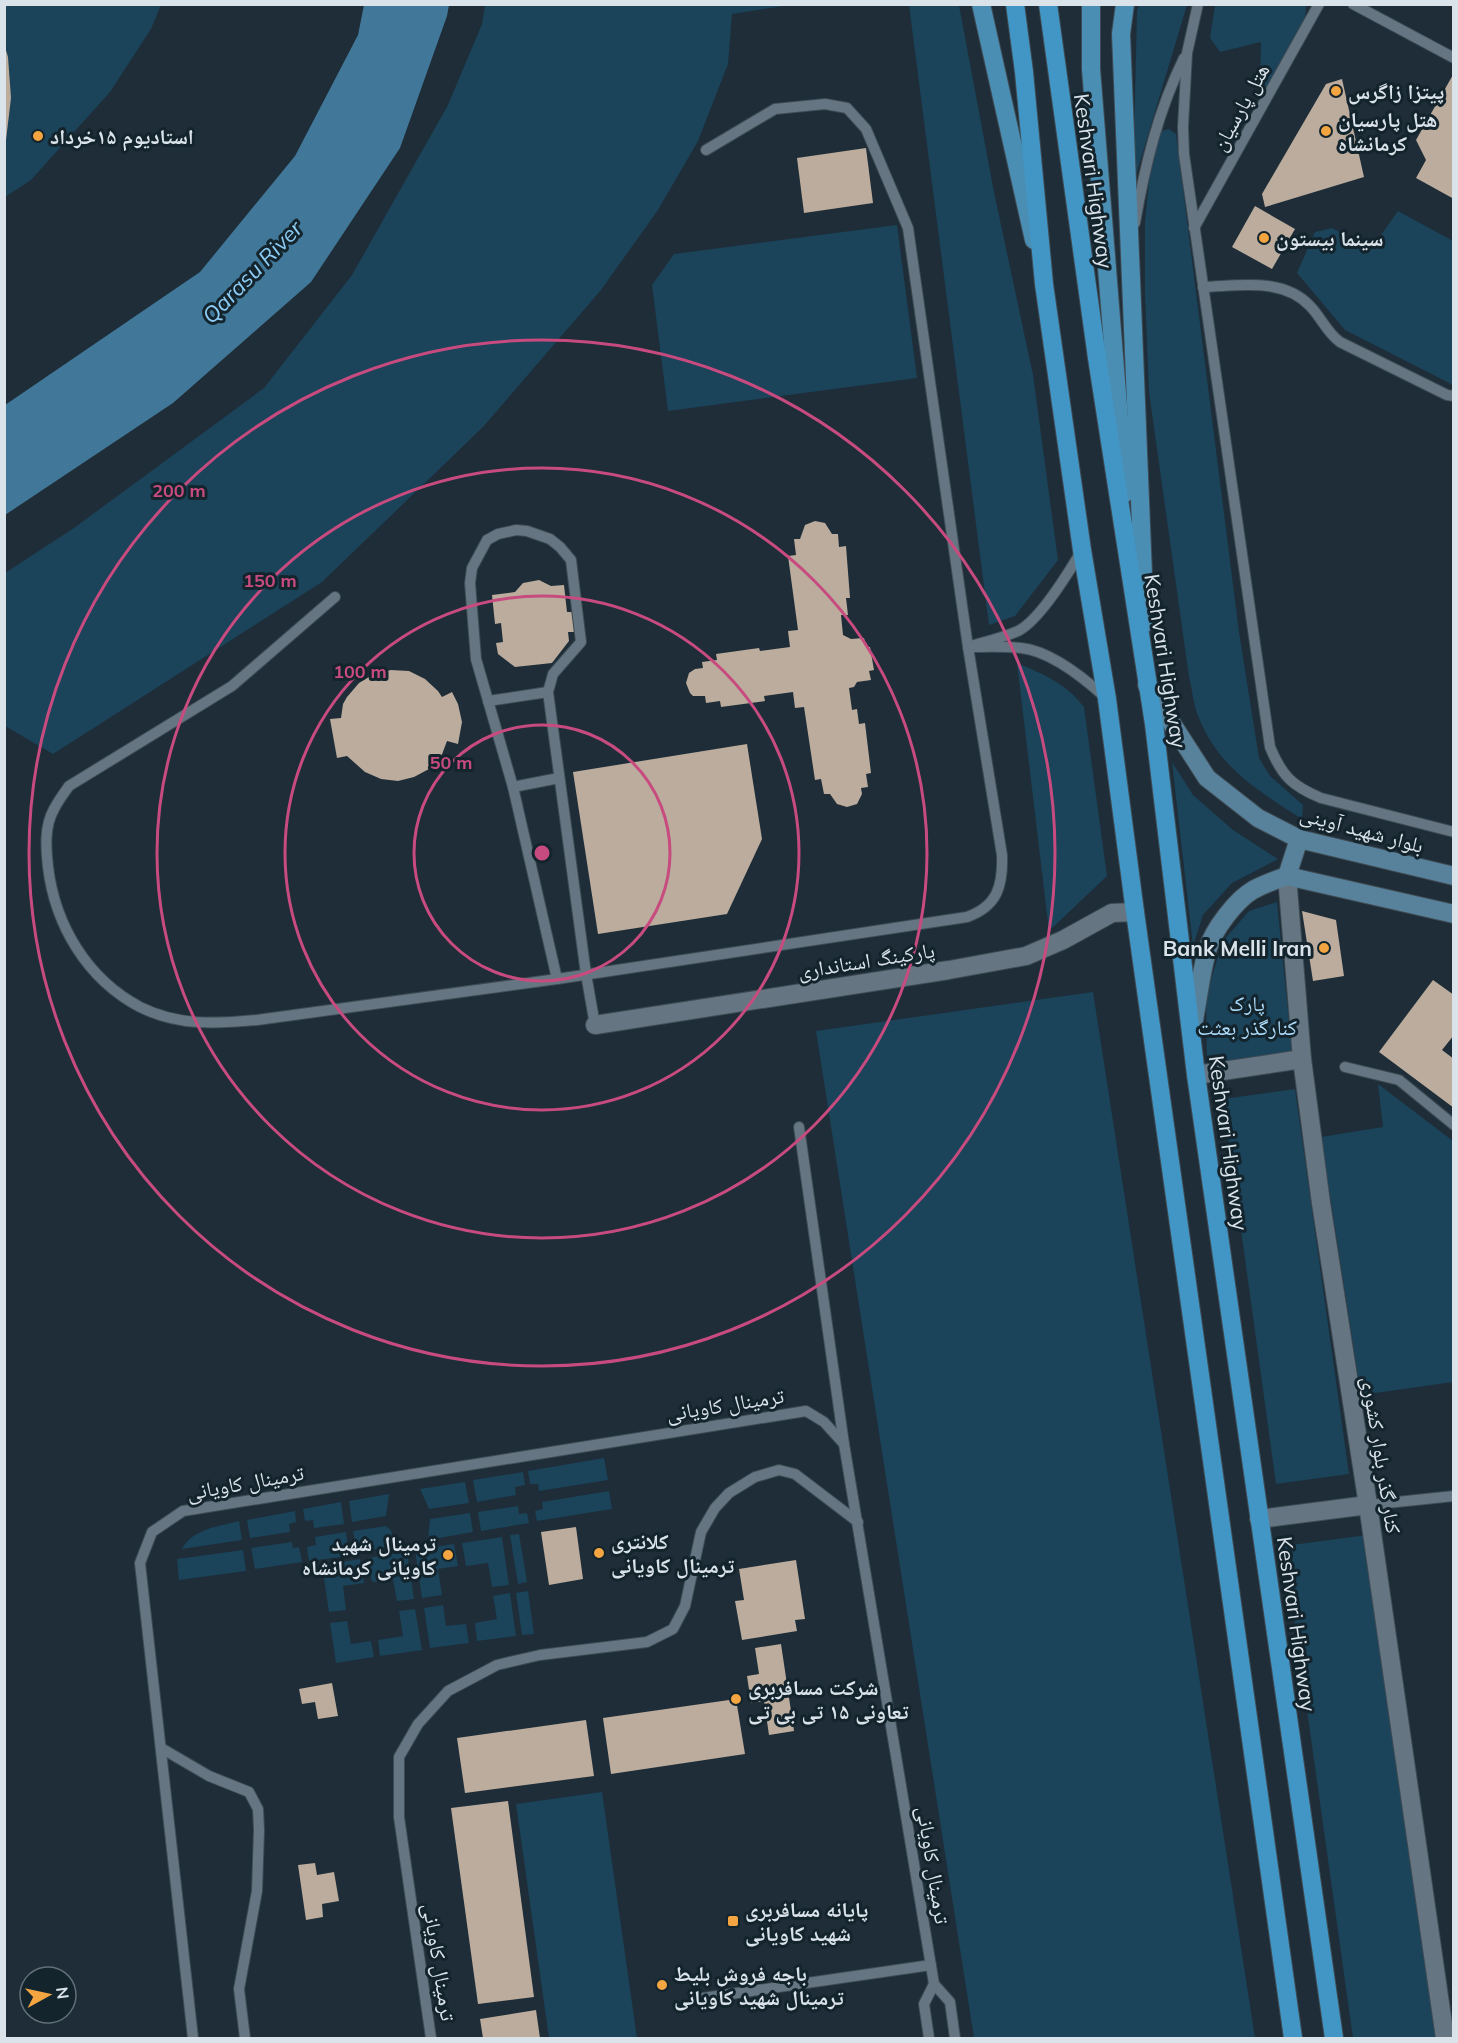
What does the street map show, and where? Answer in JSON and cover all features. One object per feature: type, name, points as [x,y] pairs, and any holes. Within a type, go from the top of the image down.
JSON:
[{"type":"highway","points":[[1015,4],[1024,72],[1044,284],[1082,550],[1107,699],[1293,2038]]},
{"type":"highway","name":"Keshvari Highway","points":[[1048,4],[1097,358],[1147,685],[1196,1075],[1334,2038]]},
{"type":"main road","points":[[981,4],[1044,284]]},
{"type":"main road","points":[[1091,4],[1091,69],[1134,606]]},
{"type":"main road","points":[[1125,4],[1121,34],[1147,685]]},
{"type":"main road","name":"بلوار شهید آوینی","points":[[1147,685],[1207,778],[1257,818],[1299,839],[1454,876]]},
{"type":"main road","points":[[1287,876],[1299,839]]},
{"type":"main road","points":[[1192,1030],[1208,947],[1218,927],[1250,891],[1269,882],[1287,876],[1454,914]]},
{"type":"street","name":"کنار گذر بلوار کشوری","points":[[1287,876],[1302,1059],[1321,1203],[1368,1505],[1445,2038]]},
{"type":"street","name":"پارکینگ استانداری","points":[[595,1025],[1026,956],[1063,940],[1112,913],[1135,912]]},
{"type":"street","points":[[1196,1075],[1302,1059]]},
{"type":"street","points":[[1259,1519],[1368,1505]]},
{"type":"lane","points":[[1198,4],[1187,53],[1184,154],[1270,747],[1284,776],[1295,785],[1321,798],[1454,832]]},
{"type":"lane","name":"هتل پارسیان","points":[[1194,229],[1319,4]]},
{"type":"lane","points":[[1353,4],[1454,58]]},
{"type":"lane","points":[[1130,253],[1147,159],[1156,125],[1170,87],[1187,53]]},
{"type":"lane","points":[[335,597],[232,686],[69,786],[53,810],[45,842],[58,915],[90,967],[113,989],[141,1007],[166,1017],[205,1024],[266,1018],[557,979],[967,917],[987,907],[1000,886],[1003,873],[1002,855],[968,647],[908,228],[866,129],[847,108],[825,104],[775,109],[706,150]]},
{"type":"lane","points":[[1203,287],[1269,286],[1286,289],[1311,306],[1333,338],[1447,395],[1454,396]]},
{"type":"lane","points":[[557,979],[513,787],[476,658],[471,575],[476,558],[487,540],[498,534],[516,530],[527,531],[550,539],[561,547],[571,560],[581,642],[553,674],[548,693],[595,1025]]},
{"type":"lane","points":[[968,647],[1019,630],[1031,620],[1061,584],[1082,550]]},
{"type":"lane","points":[[968,647],[1022,648],[1035,652],[1079,674],[1107,699]]},
{"type":"lane","points":[[488,701],[548,693]]},
{"type":"lane","points":[[513,787],[559,778]]},
{"type":"lane","points":[[1345,1067],[1399,1080],[1454,1125]]},
{"type":"lane","name":"ترمینال کاویانی","points":[[799,1127],[844,1444],[934,1984],[950,2002],[955,2038]]},
{"type":"lane","name":"ترمینال کاویانی","points":[[193,2038],[141,1563],[152,1532],[183,1511],[806,1411],[824,1422],[844,1444]]},
{"type":"lane","name":"ترمینال کاویانی","points":[[432,2038],[399,1817],[399,1757],[418,1724],[448,1691],[497,1665],[540,1655],[647,1642],[673,1629],[685,1606],[701,1532],[715,1508],[729,1493],[754,1477],[779,1470],[795,1474],[858,1522]]},
{"type":"lane","points":[[1368,1505],[1454,1496]]},
{"type":"lane","points":[[161,1748],[209,1776],[249,1792],[258,1809],[257,1891],[239,1989],[245,2038]]},
{"type":"lane","points":[[696,1999],[931,1965]]},
{"type":"lane","name":"ترمینال کاویانی","points":[[929,2038],[924,2004],[934,1984]]},
{"type":"green space","name":"استادیوم ۱۵خرداد","points":[[5,5],[161,5],[151,29],[110,92],[31,180],[5,197]]},
{"type":"green space","points":[[485,5],[790,5],[732,14],[728,64],[698,141],[658,210],[601,290],[483,427],[322,582],[53,754],[5,726],[5,573],[74,528],[264,388],[352,275],[448,105],[482,24]]},
{"type":"green space","points":[[909,5],[959,5],[994,192],[1033,375],[1058,560],[1015,616],[989,625]]},
{"type":"green space","points":[[1139,5],[1187,5],[1133,185],[1137,11]]},
{"type":"green space","points":[[1215,5],[1306,5],[1305,22],[1267,92],[1260,91],[1261,42],[1220,52],[1210,38]]},
{"type":"green space","points":[[1169,129],[1176,134],[1239,632],[1259,758],[1270,776],[1303,805],[1302,819],[1254,787],[1227,762],[1205,732],[1194,704],[1149,392],[1145,221],[1151,163],[1159,134]]},
{"type":"green space","points":[[1398,211],[1453,241],[1453,385],[1345,330],[1297,273],[1315,232],[1332,228],[1371,249]]},
{"type":"green space","points":[[897,225],[917,378],[668,411],[652,285],[674,254]]},
{"type":"green space","points":[[1017,663],[1062,685],[1084,707],[1107,876],[1049,931]]},
{"type":"green space","points":[[1172,762],[1193,795],[1233,830],[1278,859],[1232,883],[1203,915],[1193,946]]},
{"type":"green space","name":"پارک کنارگذر بعثت","points":[[1277,902],[1292,1052],[1207,1064],[1206,995],[1223,941],[1249,911]]},
{"type":"green space","points":[[1093,992],[1255,2038],[974,2038],[816,1031]]},
{"type":"green space","points":[[1378,1084],[1453,1141],[1453,1382],[1361,1395],[1321,1137],[1383,1127]]},
{"type":"green space","points":[[1295,1089],[1349,1474],[1276,1484],[1223,1099]]},
{"type":"green space","points":[[604,1458],[608,1480],[539,1491],[538,1484],[530,1484],[528,1471]]},
{"type":"green space","points":[[523,1472],[525,1485],[515,1487],[516,1495],[477,1502],[473,1480]]},
{"type":"green space","points":[[465,1482],[469,1503],[429,1509],[420,1489]]},
{"type":"green space","points":[[609,1491],[612,1509],[537,1521],[535,1511],[543,1509],[542,1502]]},
{"type":"green space","points":[[389,1494],[386,1516],[352,1522],[349,1501]]},
{"type":"green space","points":[[341,1502],[344,1524],[314,1528],[313,1520],[305,1521],[303,1509]]},
{"type":"green space","points":[[518,1506],[519,1514],[527,1513],[529,1523],[481,1531],[478,1512]]},
{"type":"green space","points":[[295,1511],[296,1522],[289,1524],[290,1532],[250,1538],[247,1520]]},
{"type":"green space","points":[[470,1513],[473,1532],[428,1540],[430,1519]]},
{"type":"green space","points":[[239,1521],[242,1540],[182,1549],[192,1537],[199,1533]]},
{"type":"green space","points":[[386,1526],[391,1530],[394,1546],[357,1552],[353,1531]]},
{"type":"green space","points":[[346,1532],[349,1556],[309,1561],[307,1547],[316,1545],[315,1537]]},
{"type":"green space","points":[[519,1534],[527,1582],[518,1584],[510,1535]]},
{"type":"green space","points":[[1367,1535],[1438,2038],[1353,2038],[1284,1546]]},
{"type":"green space","points":[[502,1537],[509,1585],[492,1587],[488,1563],[466,1566],[462,1543]]},
{"type":"green space","points":[[292,1542],[293,1548],[299,1547],[302,1562],[255,1569],[251,1548]]},
{"type":"green space","points":[[454,1544],[458,1566],[438,1569],[442,1595],[422,1598],[415,1550]]},
{"type":"green space","points":[[243,1550],[246,1571],[179,1580],[177,1559]]},
{"type":"green space","points":[[407,1551],[414,1599],[397,1601],[393,1580],[372,1582],[368,1558]]},
{"type":"green space","points":[[360,1559],[364,1583],[343,1586],[346,1610],[329,1612],[322,1565]]},
{"type":"green space","points":[[528,1591],[534,1634],[522,1635],[516,1593]]},
{"type":"green space","points":[[510,1593],[516,1636],[477,1641],[475,1623],[497,1619],[493,1596]]},
{"type":"green space","points":[[443,1605],[446,1626],[466,1624],[469,1643],[430,1648],[424,1608]]},
{"type":"green space","points":[[415,1609],[422,1650],[380,1656],[378,1640],[403,1636],[399,1611]]},
{"type":"green space","points":[[347,1621],[351,1644],[371,1641],[374,1657],[336,1663],[330,1623]]},
{"type":"green space","points":[[602,1792],[637,2038],[549,2038],[516,1804]]},
{"type":"water","name":"Qarasu River","points":[[364,5],[449,5],[400,148],[311,282],[173,403],[5,515],[5,405],[200,272],[295,156],[358,35]]},
{"type":"building","points":[[5,47],[8,57],[11,98],[6,140]]},
{"type":"building","points":[[1454,73],[1454,199],[1416,178],[1426,160],[1416,140]]},
{"type":"building","name":"هتل پارسیان کرمانشاه","points":[[1342,79],[1364,177],[1265,207],[1262,194],[1326,84]]},
{"type":"building","points":[[866,148],[873,203],[804,213],[797,158]]},
{"type":"building","name":"سینما بیستون","points":[[1255,206],[1295,229],[1272,269],[1232,247]]},
{"type":"building","points":[[815,521],[825,523],[832,534],[838,534],[839,547],[846,546],[850,598],[846,598],[848,615],[841,615],[843,635],[851,639],[864,638],[866,647],[870,647],[874,670],[869,671],[871,680],[857,682],[854,687],[849,688],[852,710],[857,709],[859,724],[865,723],[871,773],[866,774],[868,787],[861,788],[862,794],[857,804],[847,807],[837,804],[830,794],[824,794],[821,779],[815,780],[804,707],[795,708],[793,692],[764,696],[765,701],[721,707],[720,701],[706,703],[705,696],[693,696],[686,683],[689,673],[703,668],[702,662],[717,660],[716,654],[759,648],[760,651],[790,647],[788,631],[798,630],[788,556],[796,555],[794,539],[800,539],[805,525]]},
{"type":"building","points":[[539,580],[551,586],[564,585],[567,612],[573,612],[575,632],[568,632],[569,641],[552,663],[515,667],[498,654],[496,643],[503,642],[501,623],[495,624],[492,595],[515,592],[523,583]]},
{"type":"building","points":[[391,670],[409,671],[425,679],[442,697],[452,692],[458,704],[462,722],[458,744],[447,741],[441,757],[429,769],[414,777],[398,781],[381,779],[365,772],[347,756],[337,758],[330,719],[341,718],[343,704],[359,683],[374,674]]},
{"type":"building","points":[[747,744],[762,839],[727,914],[598,934],[573,772]]},
{"type":"building","name":"Bank Melli Iran","points":[[1302,911],[1336,920],[1344,976],[1313,981]]},
{"type":"building","points":[[1433,980],[1454,995],[1454,1035],[1442,1050],[1454,1059],[1454,1108],[1379,1052]]},
{"type":"building","points":[[576,1527],[583,1579],[549,1585],[541,1532]]},
{"type":"building","points":[[796,1560],[805,1619],[795,1620],[797,1631],[742,1640],[735,1601],[744,1600],[739,1569]]},
{"type":"building","points":[[781,1644],[794,1731],[769,1735],[764,1701],[751,1703],[747,1676],[759,1674],[755,1648]]},
{"type":"building","points":[[332,1683],[338,1716],[318,1719],[315,1702],[302,1704],[299,1689]]},
{"type":"building","points":[[736,1699],[745,1754],[611,1774],[603,1718]]},
{"type":"building","points":[[586,1720],[594,1776],[465,1793],[457,1738]]},
{"type":"building","points":[[508,1801],[534,1997],[478,2004],[451,1808]]},
{"type":"building","points":[[315,1863],[317,1875],[334,1872],[339,1901],[322,1904],[323,1917],[306,1920],[298,1865]]},
{"type":"building","points":[[536,2010],[540,2038],[483,2038],[480,2019]]},
{"type":"place","name":"پیتزا زاگرس","points":[[1336,91]]},
{"type":"place","name":"هتل پارسیان کرمانشاه","points":[[1326,131]]},
{"type":"place","name":"استادیوم ۱۵خرداد","points":[[38,136]]},
{"type":"place","name":"سینما بیستون","points":[[1264,238]]},
{"type":"place","name":"Bank Melli Iran","points":[[1324,948]]},
{"type":"place","name":"کلانتری ترمینال کاویانی","points":[[599,1553]]},
{"type":"place","name":"ترمینال شهید کاویانی کرمانشاه","points":[[448,1555]]},
{"type":"place","name":"شرکت مسافربری تعاونی ۱۵ تی بی تی","points":[[736,1699]]},
{"type":"place","name":"پايانه مسافربری شهید کاویانی","points":[[733,1921]]},
{"type":"place","name":"باجه فروش بلیط ترمینال شهید کاویانی","points":[[662,1985]]}]
